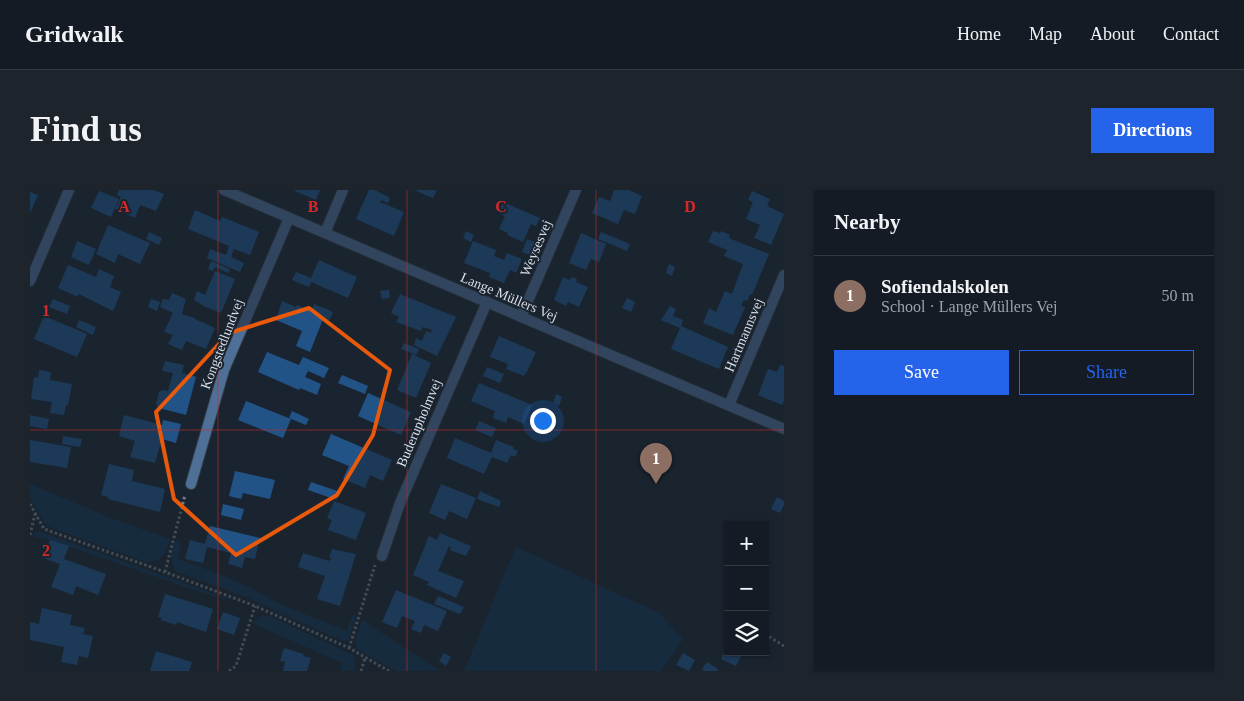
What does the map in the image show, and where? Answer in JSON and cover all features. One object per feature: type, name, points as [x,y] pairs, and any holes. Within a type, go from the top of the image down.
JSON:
[{"type":"street","points":[[30,281],[69,190]]},
{"type":"street","name":"Lange Müllers Vej","points":[[224,190],[784,429]]},
{"type":"street","points":[[325,233],[343,190]]},
{"type":"street","name":"Weysesvej","points":[[521,317],[576,190]]},
{"type":"street","name":"Kongstedlundvej","points":[[192,484],[224,370],[289,218]]},
{"type":"street","name":"Hartmannsvej","points":[[729,405],[784,275]]},
{"type":"street","name":"Buderupholmvej","points":[[382,556],[400,503],[486,302]]},
{"type":"path","points":[[165,572],[183,499],[192,484]]},
{"type":"path","points":[[30,504],[44,529],[255,606],[349,648],[389,671]]},
{"type":"path","points":[[30,535],[36,514]]},
{"type":"path","points":[[349,648],[374,566],[382,556]]},
{"type":"path","points":[[230,671],[236,666],[255,606]]},
{"type":"path","points":[[769,637],[784,646]]},
{"type":"path","points":[[361,671],[365,658]]},
{"type":"highlighted area","points":[[309,308],[390,370],[373,435],[337,495],[236,555],[174,499],[156,412],[229,333]]},
{"type":"shaded area","points":[[30,484],[108,517],[170,539],[167,548],[160,558],[146,562],[47,526],[30,499]]},
{"type":"shaded area","points":[[41,532],[237,602],[203,593],[50,540],[32,536],[35,533]]},
{"type":"shaded area","points":[[175,541],[181,544],[178,559],[241,583],[277,603],[347,631],[353,614],[356,616],[349,639],[345,642],[246,597],[175,571],[171,555]]},
{"type":"shaded area","points":[[516,547],[659,613],[683,639],[661,671],[464,671]]},
{"type":"shaded area","points":[[262,615],[269,616],[353,655],[356,671],[340,671],[342,663],[252,623]]},
{"type":"shaded area","points":[[362,620],[441,671],[396,671],[357,649],[355,640]]},
{"type":"building","points":[[119,190],[154,190],[164,194],[156,211],[140,205],[135,218],[115,209],[121,197],[117,195]]},
{"type":"building","points":[[293,190],[320,190],[316,200]]},
{"type":"building","points":[[369,190],[375,190],[390,198],[388,203],[381,200],[380,202],[404,212],[394,236],[356,219]]},
{"type":"building","points":[[414,190],[437,190],[433,198]]},
{"type":"building","points":[[614,190],[629,190],[642,196],[635,214],[624,210],[618,224],[592,213],[599,197],[610,201]]},
{"type":"building","points":[[99,191],[119,199],[111,217],[91,208]]},
{"type":"building","points":[[752,191],[770,199],[767,206],[784,214],[771,245],[754,238],[760,225],[746,219],[753,202],[748,200]]},
{"type":"building","points":[[30,192],[38,195],[30,213]]},
{"type":"building","points":[[503,202],[540,218],[536,226],[531,224],[523,242],[499,229],[505,216],[498,213]]},
{"type":"building","points":[[195,210],[220,221],[222,217],[259,232],[250,255],[234,249],[231,257],[244,263],[240,272],[207,258],[210,249],[226,255],[229,246],[188,229]]},
{"type":"building","points":[[108,225],[150,243],[140,264],[118,254],[115,263],[96,254]]},
{"type":"building","points":[[466,231],[474,235],[471,242],[463,238]]},
{"type":"building","points":[[713,231],[720,233],[721,231],[730,235],[731,239],[769,254],[752,295],[750,294],[747,301],[744,300],[741,306],[745,307],[733,335],[703,323],[709,308],[716,312],[725,291],[732,294],[743,264],[724,256],[727,250],[708,242]]},
{"type":"building","points":[[149,232],[162,238],[159,245],[146,239]]},
{"type":"building","points":[[601,232],[630,244],[627,251],[598,239]]},
{"type":"building","points":[[581,233],[606,244],[599,262],[591,259],[586,270],[569,263]]},
{"type":"building","points":[[527,239],[540,244],[535,257],[522,252]]},
{"type":"building","points":[[77,241],[96,249],[89,265],[71,257]]},
{"type":"building","points":[[473,241],[496,250],[494,256],[504,260],[507,253],[522,259],[516,273],[510,270],[504,283],[489,277],[490,273],[464,263]]},
{"type":"building","points":[[319,260],[357,277],[348,298],[311,282],[309,287],[292,280],[296,272],[311,278]]},
{"type":"building","points":[[211,261],[230,269],[228,273],[215,267],[213,271],[208,269]]},
{"type":"building","points":[[669,264],[675,267],[672,276],[666,273]]},
{"type":"building","points":[[68,265],[96,277],[99,269],[114,276],[110,287],[121,292],[113,311],[79,294],[78,297],[58,288]]},
{"type":"building","points":[[215,271],[235,279],[221,313],[194,300],[197,291],[205,295]]},
{"type":"building","points":[[563,277],[570,280],[572,277],[577,279],[576,282],[588,287],[579,307],[568,302],[566,306],[554,300]]},
{"type":"building","points":[[389,290],[390,298],[382,299],[380,291]]},
{"type":"building","points":[[172,293],[186,299],[182,314],[215,328],[206,349],[186,341],[182,350],[168,344],[173,335],[164,332],[173,313],[160,307],[163,299],[169,300]]},
{"type":"building","points":[[400,294],[456,317],[437,356],[414,345],[416,338],[422,341],[426,331],[431,333],[432,330],[423,327],[421,331],[396,322],[399,317],[391,313]]},
{"type":"building","points":[[627,298],[635,302],[631,312],[622,308]]},
{"type":"building","points":[[53,299],[70,306],[67,314],[49,307]]},
{"type":"building","points":[[151,299],[160,302],[157,311],[148,307]]},
{"type":"building","points":[[282,301],[311,311],[314,304],[333,312],[329,321],[323,319],[310,352],[296,346],[302,331],[276,320]]},
{"type":"building","points":[[670,306],[676,309],[673,316],[683,320],[681,326],[728,347],[719,369],[671,349],[680,328],[661,320]]},
{"type":"building","points":[[44,316],[87,334],[77,357],[34,339]]},
{"type":"building","points":[[79,320],[96,327],[93,335],[76,327]]},
{"type":"building","points":[[499,336],[536,352],[524,376],[506,369],[508,364],[490,357]]},
{"type":"building","points":[[404,343],[419,349],[416,355],[401,349]]},
{"type":"building","points":[[267,352],[299,365],[303,357],[329,368],[324,378],[308,371],[305,377],[321,384],[317,395],[300,388],[299,390],[258,372]]},
{"type":"building","points":[[412,354],[431,363],[416,398],[397,390]]},
{"type":"building","points":[[165,361],[184,365],[182,373],[196,377],[186,415],[159,408],[156,404],[159,392],[163,390],[168,391],[173,373],[162,371]]},
{"type":"building","points":[[780,365],[784,366],[784,401],[782,405],[758,395],[768,369],[777,372]]},
{"type":"building","points":[[487,367],[504,374],[500,383],[483,376]]},
{"type":"building","points":[[39,370],[51,372],[50,380],[72,384],[64,415],[50,413],[52,402],[31,399],[34,377],[38,378]]},
{"type":"building","points":[[342,375],[368,386],[365,394],[338,383]]},
{"type":"building","points":[[479,383],[532,405],[524,424],[508,417],[506,423],[493,418],[495,411],[471,401]]},
{"type":"building","points":[[368,393],[411,412],[401,435],[358,416]]},
{"type":"building","points":[[556,394],[562,397],[559,406],[553,403]]},
{"type":"building","points":[[246,401],[291,419],[283,438],[238,420]]},
{"type":"building","points":[[292,411],[309,419],[306,425],[289,418]]},
{"type":"building","points":[[30,415],[49,419],[47,429],[30,426]]},
{"type":"building","points":[[124,415],[162,425],[163,420],[181,424],[176,443],[162,439],[155,463],[130,457],[135,441],[119,436]]},
{"type":"building","points":[[479,421],[496,428],[492,437],[475,430]]},
{"type":"building","points":[[331,434],[392,460],[383,481],[370,475],[365,488],[343,479],[349,466],[322,455]]},
{"type":"building","points":[[63,436],[82,439],[80,447],[62,444]]},
{"type":"building","points":[[455,438],[491,453],[496,440],[514,447],[513,449],[518,451],[515,457],[511,455],[507,463],[492,457],[484,474],[447,458]]},
{"type":"building","points":[[30,440],[71,447],[67,468],[30,462]]},
{"type":"building","points":[[109,464],[134,470],[132,481],[165,489],[160,512],[108,499],[108,497],[101,495]]},
{"type":"building","points":[[235,471],[275,480],[270,499],[243,493],[241,499],[229,496]]},
{"type":"building","points":[[311,482],[340,492],[337,500],[308,490]]},
{"type":"building","points":[[441,484],[476,498],[467,519],[449,511],[445,520],[429,513]]},
{"type":"building","points":[[480,491],[501,501],[499,507],[477,499]]},
{"type":"building","points":[[777,497],[784,501],[780,513],[771,509]]},
{"type":"building","points":[[334,501],[366,513],[356,540],[328,530],[332,520],[327,518]]},
{"type":"building","points":[[223,504],[244,509],[241,520],[221,515]]},
{"type":"building","points":[[210,526],[260,538],[255,559],[245,557],[242,568],[228,564],[231,553],[207,547],[203,563],[185,559],[190,540],[205,544]]},
{"type":"building","points":[[440,533],[471,546],[466,556],[450,550],[451,547],[449,546],[438,571],[464,581],[456,598],[427,585],[429,582],[413,575],[429,536],[437,540]]},
{"type":"building","points":[[50,540],[69,546],[64,559],[106,574],[98,595],[76,586],[73,595],[51,587],[60,564],[43,558]]},
{"type":"building","points":[[332,549],[356,554],[340,606],[317,599],[325,576],[298,567],[303,553],[329,561],[332,558],[329,557]]},
{"type":"building","points":[[396,590],[447,611],[438,631],[424,625],[421,633],[411,629],[415,621],[402,616],[397,628],[382,622]]},
{"type":"building","points":[[165,594],[213,609],[206,632],[177,622],[176,625],[161,620],[162,618],[158,617]]},
{"type":"building","points":[[438,596],[464,607],[460,614],[434,604]]},
{"type":"building","points":[[42,608],[72,615],[70,625],[85,628],[83,634],[93,636],[88,658],[79,656],[77,665],[61,662],[64,647],[30,640],[30,622],[39,624]]},
{"type":"building","points":[[223,612],[240,618],[234,635],[217,629]]},
{"type":"building","points":[[284,648],[311,658],[307,671],[283,671],[285,662],[280,661]]},
{"type":"building","points":[[156,651],[192,662],[189,671],[150,671]]},
{"type":"building","points":[[724,652],[724,656],[741,656],[736,666],[721,659]]},
{"type":"building","points":[[444,653],[451,657],[446,666],[439,661]]},
{"type":"building","points":[[683,653],[695,660],[689,671],[676,665]]},
{"type":"building","points":[[707,662],[718,669],[717,671],[704,671],[702,669]]},
{"type":"place","name":"Sofiendalskolen","points":[[656,484]]}]
